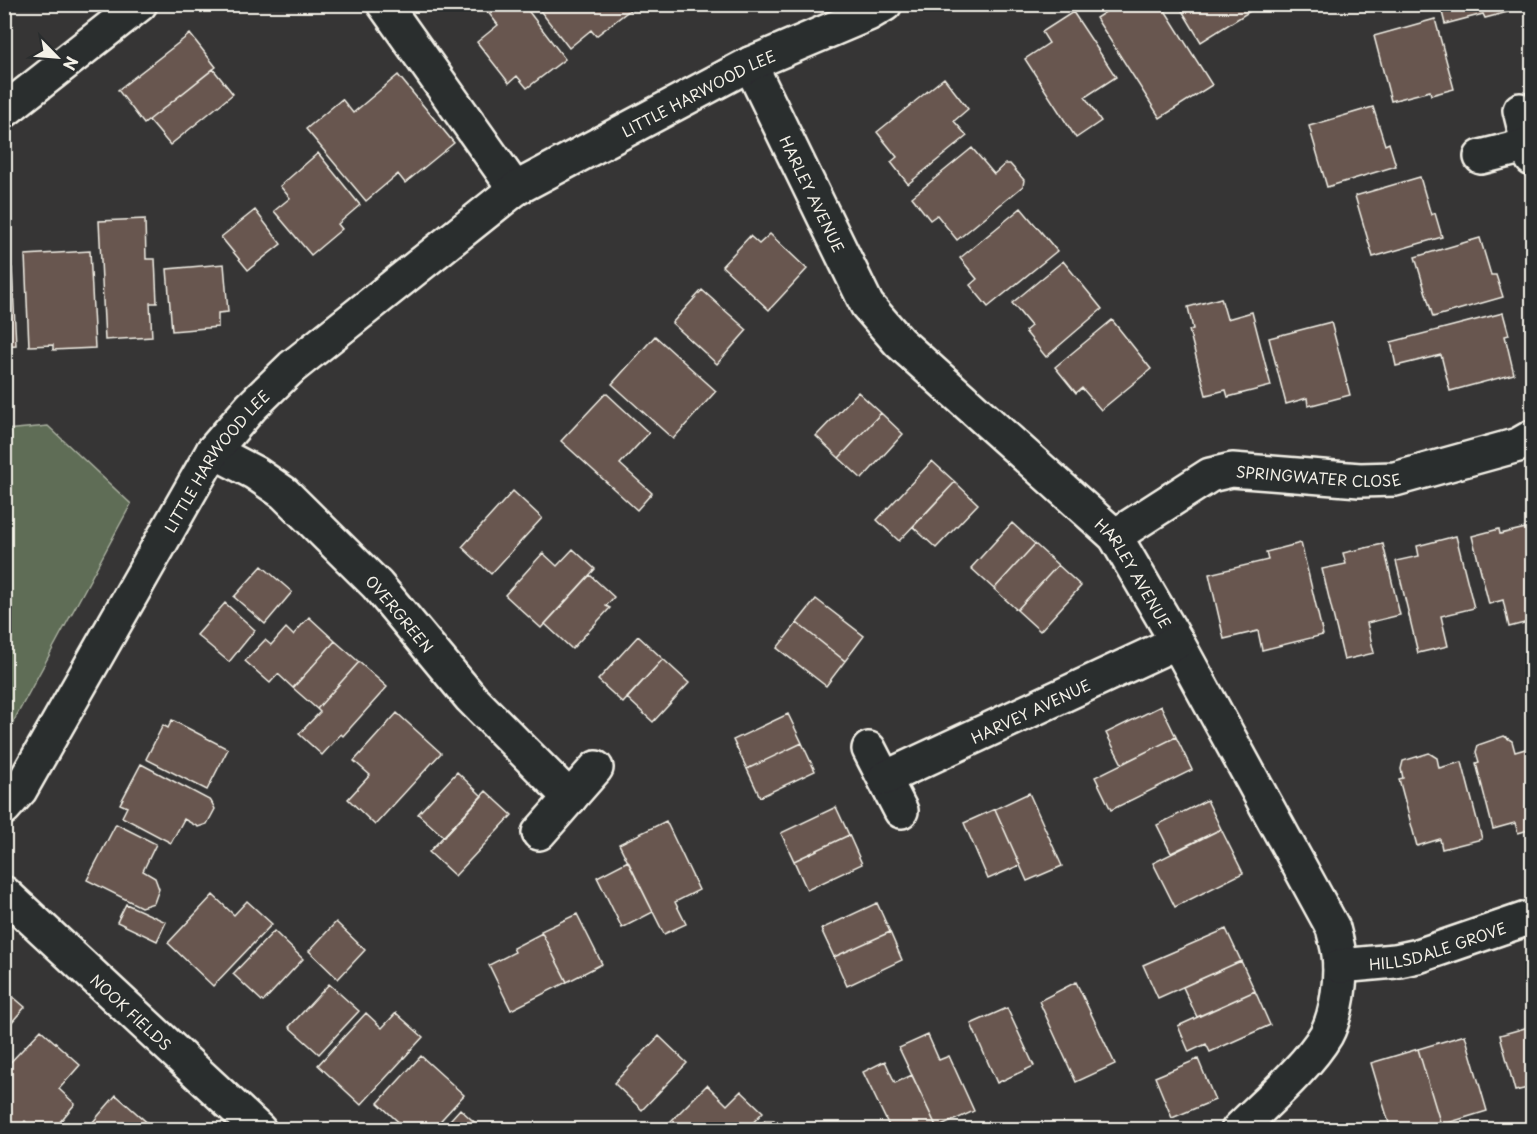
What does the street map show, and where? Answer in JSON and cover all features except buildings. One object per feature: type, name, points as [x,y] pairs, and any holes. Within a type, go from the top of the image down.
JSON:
[{"type":"street","points":[[4,111],[140,4]]},
{"type":"street","points":[[384,4],[515,189]]},
{"type":"street","name":"LITTLE HARWOOD LEE","points":[[4,808],[20,790],[213,451],[251,407],[292,367],[515,189],[750,64],[868,14],[885,4]]},
{"type":"street","name":"HARLEY AVENUE","points":[[750,64],[867,305],[899,342],[1115,536],[1177,642],[1333,928],[1340,966],[1335,1016],[1325,1037],[1299,1068],[1238,1130]]},
{"type":"street","points":[[1481,157],[1531,152],[1520,110]]},
{"type":"street","name":"SPRINGWATER CLOSE","points":[[1115,536],[1210,475],[1221,472],[1232,470],[1360,480],[1395,479],[1518,446],[1533,437]]},
{"type":"street","name":"OVERGREEN","points":[[213,451],[255,473],[284,493],[377,585],[471,698],[570,798]]},
{"type":"street","name":"HARVEY AVENUE","points":[[885,778],[1177,642]]},
{"type":"street","points":[[869,749],[901,811]]},
{"type":"street","points":[[539,833],[596,768]]},
{"type":"street","name":"NOOK FIELDS","points":[[4,893],[259,1130]]},
{"type":"street","name":"HILLSDALE GROVE","points":[[1340,966],[1395,961],[1418,956],[1533,917]]},
{"type":"green space","points":[[48,426],[131,504],[5,737],[5,430]]}]
